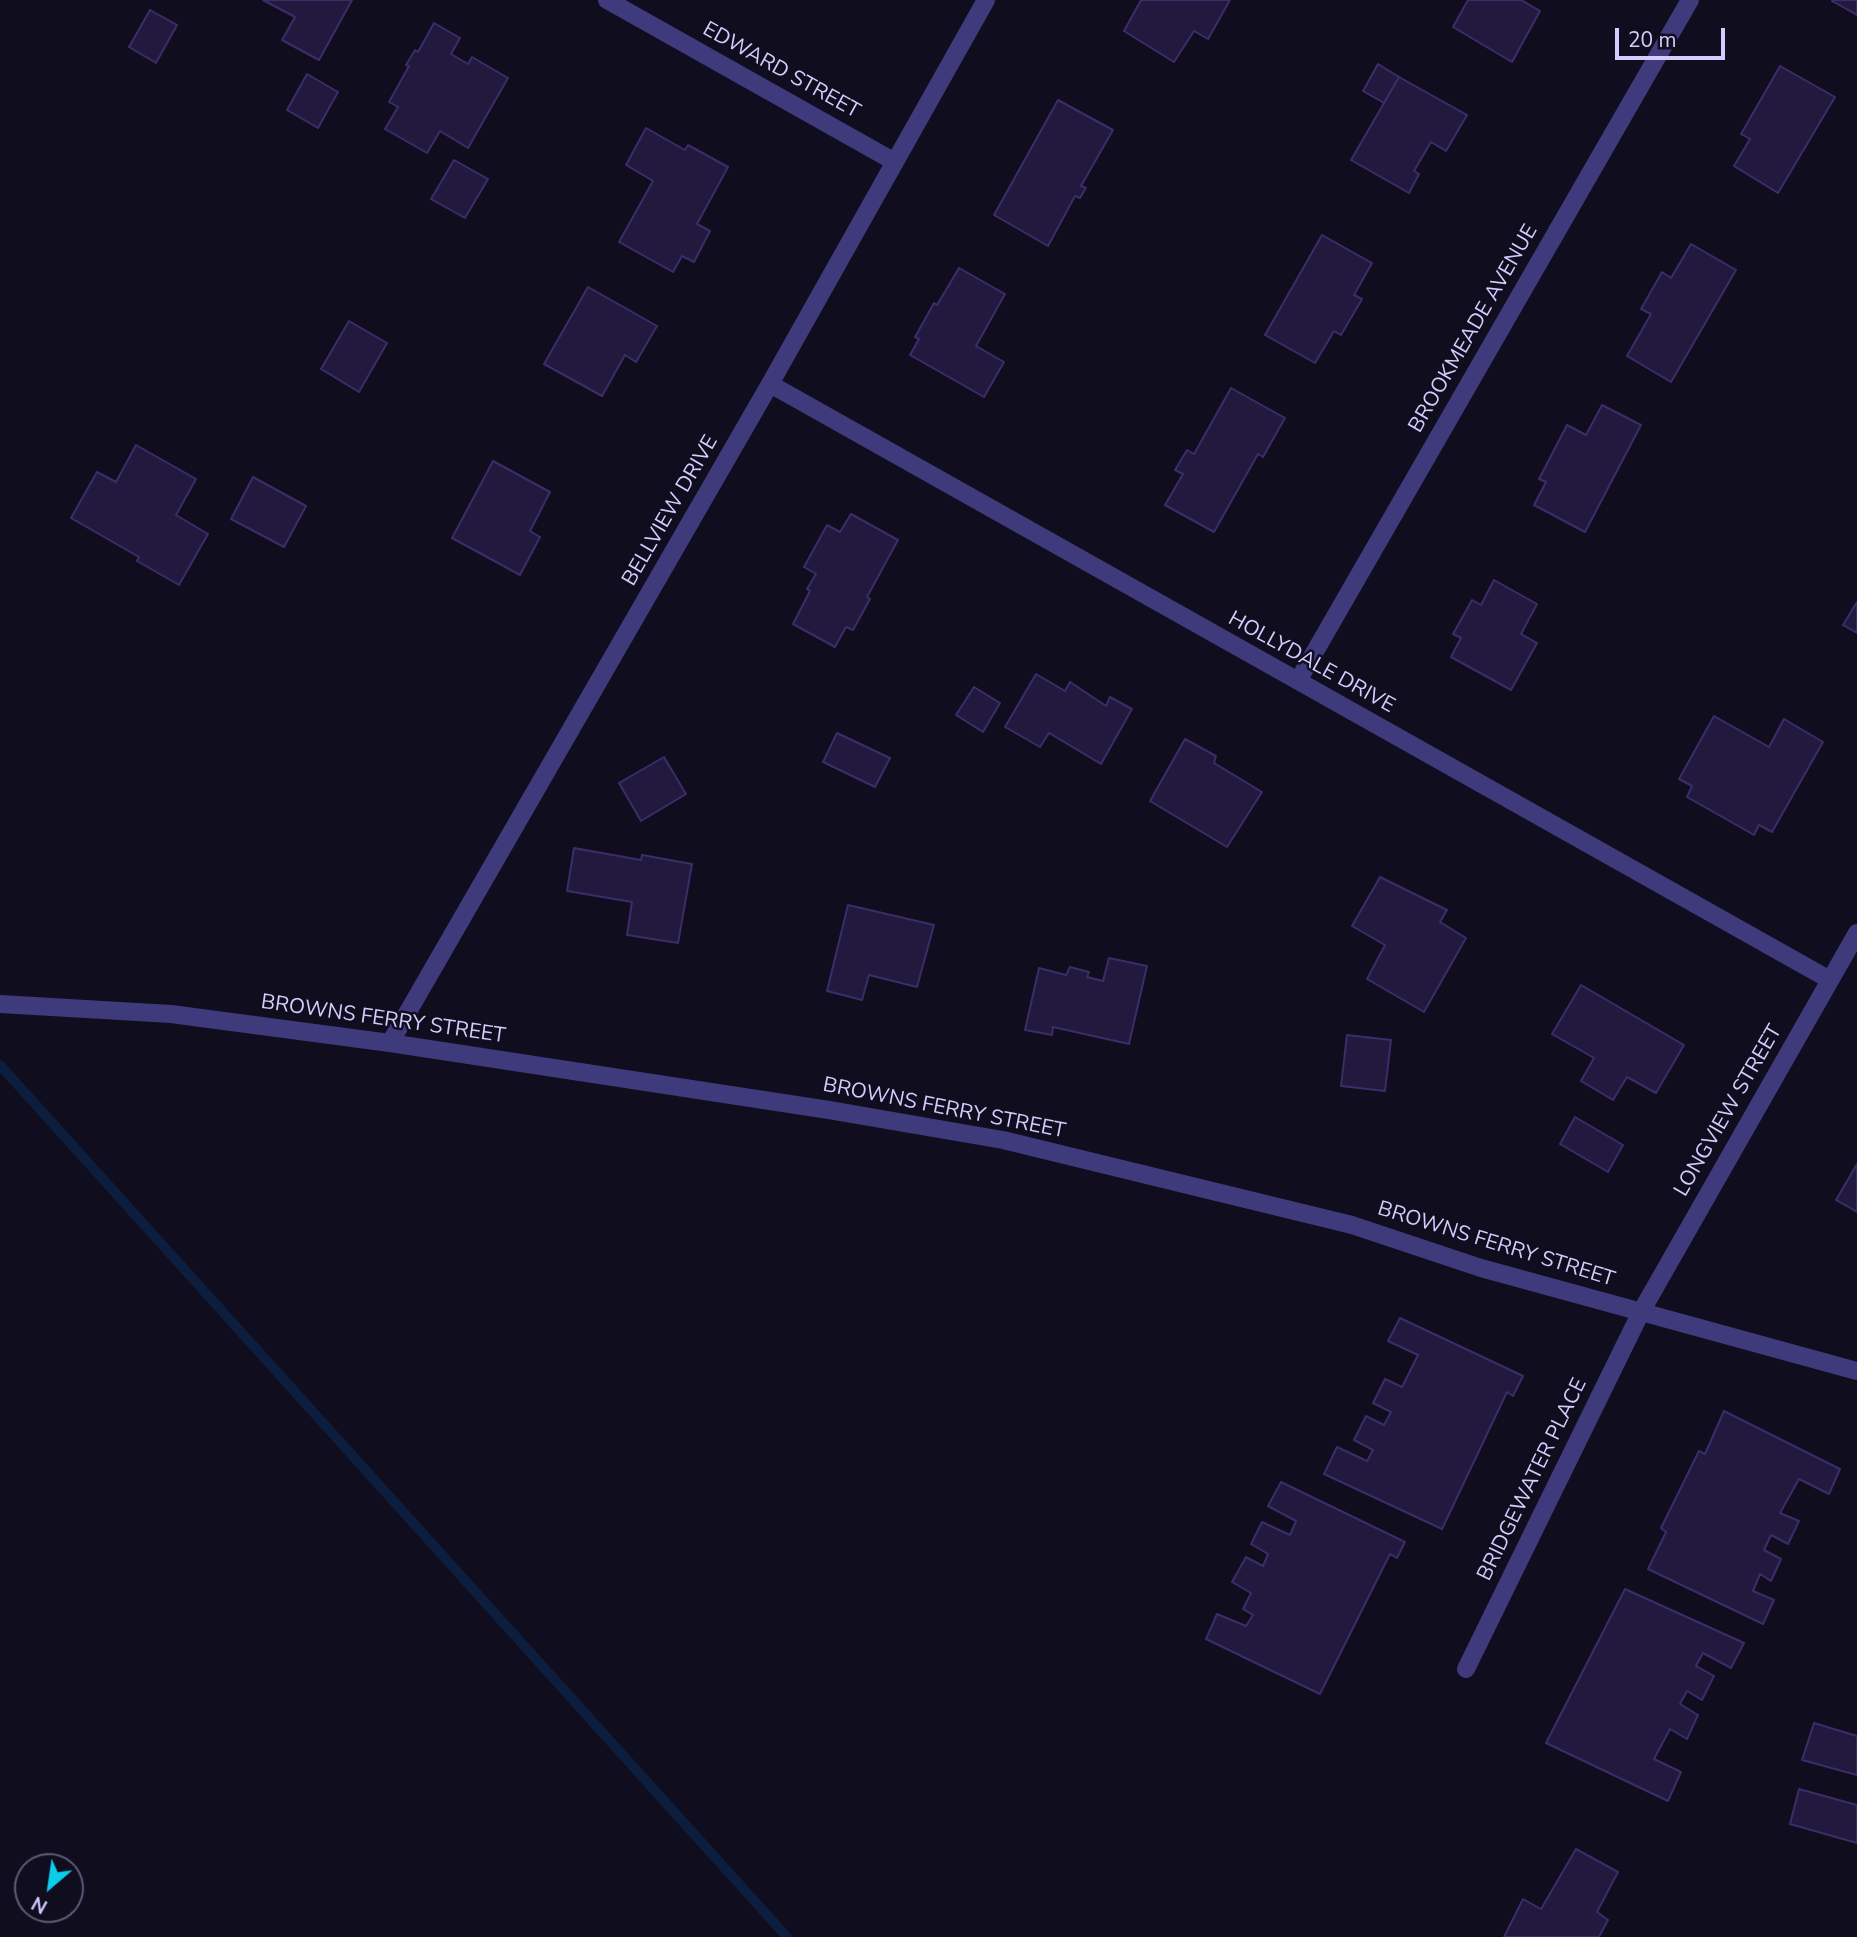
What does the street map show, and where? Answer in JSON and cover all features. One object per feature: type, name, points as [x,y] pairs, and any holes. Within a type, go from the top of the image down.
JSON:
[{"type":"street","name":"EDWARD STREET","points":[[607,0],[895,162]]},
{"type":"street","name":"BELLVIEW DRIVE","points":[[390,1043],[771,384],[986,0]]},
{"type":"street","name":"BROOKMEADE AVENUE","points":[[1298,681],[1690,0]]},
{"type":"street","name":"HOLLYDALE DRIVE","points":[[771,384],[1830,980]]},
{"type":"street","name":"LONGVIEW STREET","points":[[1641,1312],[1857,933]]},
{"type":"street","name":"BROWNS FERRY STREET","points":[[0,1004],[171,1014],[390,1043],[829,1110],[1003,1140],[1352,1225],[1481,1268],[1857,1371]]},
{"type":"street","name":"BRIDGEWATER PLACE","points":[[1466,1669],[1641,1312]]},
{"type":"building","points":[[263,0],[352,0],[319,60],[282,40],[295,17]]},
{"type":"building","points":[[1141,0],[1230,0],[1208,39],[1194,31],[1174,62],[1124,31]]},
{"type":"building","points":[[1468,0],[1521,0],[1540,11],[1512,62],[1453,27]]},
{"type":"building","points":[[1857,0],[1857,15],[1832,1]]},
{"type":"building","points":[[150,10],[177,25],[156,63],[129,47]]},
{"type":"building","points":[[434,23],[460,38],[451,54],[468,64],[472,57],[508,78],[468,148],[440,131],[427,153],[385,129],[398,107],[389,102],[409,66],[406,65],[415,50],[418,52]]},
{"type":"building","points":[[1378,64],[1399,77],[1384,103],[1363,91]]},
{"type":"building","points":[[1780,66],[1835,97],[1778,193],[1734,166],[1750,139],[1741,134]]},
{"type":"building","points":[[307,74],[338,92],[318,128],[287,110]]},
{"type":"building","points":[[1399,77],[1467,115],[1446,151],[1431,142],[1414,171],[1419,174],[1409,193],[1351,160]]},
{"type":"building","points":[[1058,100],[1113,130],[1081,186],[1086,188],[1080,198],[1075,196],[1048,246],[994,215]]},
{"type":"building","points":[[646,128],[685,150],[688,145],[728,167],[697,224],[710,231],[694,262],[682,256],[673,272],[619,242],[653,181],[626,165]]},
{"type":"building","points":[[454,160],[488,179],[465,218],[431,199]]},
{"type":"building","points":[[1322,235],[1372,263],[1354,295],[1362,299],[1341,335],[1334,331],[1315,363],[1265,335]]},
{"type":"building","points":[[1691,244],[1736,270],[1671,382],[1627,356],[1651,314],[1641,309],[1662,272],[1671,278]]},
{"type":"building","points":[[959,268],[1005,294],[976,346],[1004,362],[984,397],[910,355],[919,339],[915,337],[934,303],[937,305]]},
{"type":"building","points":[[588,287],[657,326],[636,362],[625,355],[602,396],[544,364]]},
{"type":"building","points":[[349,321],[387,343],[359,392],[321,369]]},
{"type":"building","points":[[1231,388],[1285,418],[1263,457],[1258,454],[1214,532],[1165,505],[1183,474],[1175,470],[1187,450],[1194,454]]},
{"type":"building","points":[[1602,405],[1641,425],[1585,532],[1534,505],[1546,482],[1539,479],[1567,425],[1586,435]]},
{"type":"building","points":[[136,445],[196,479],[176,515],[208,534],[179,585],[137,561],[139,557],[71,518],[97,472],[116,482]]},
{"type":"building","points":[[493,461],[550,492],[530,531],[540,537],[520,575],[452,538]]},
{"type":"building","points":[[253,477],[306,506],[284,547],[231,519]]},
{"type":"building","points":[[851,514],[898,540],[867,597],[870,599],[853,630],[846,627],[835,647],[793,624],[816,574],[804,567],[827,525],[840,532]]},
{"type":"building","points":[[1494,580],[1537,604],[1521,634],[1537,643],[1511,690],[1451,657],[1461,638],[1453,634],[1472,600],[1481,605]]},
{"type":"building","points":[[1857,602],[1857,633],[1843,625]]},
{"type":"building","points":[[1036,674],[1065,691],[1070,682],[1106,706],[1110,697],[1132,709],[1101,764],[1049,733],[1040,747],[1005,727]]},
{"type":"building","points":[[974,687],[1000,703],[983,732],[956,715]]},
{"type":"building","points":[[1714,716],[1769,747],[1784,719],[1823,742],[1772,832],[1759,825],[1754,835],[1687,797],[1692,786],[1679,779]]},
{"type":"building","points":[[837,733],[890,758],[875,787],[823,762]]},
{"type":"building","points":[[1185,739],[1216,756],[1214,763],[1262,792],[1227,847],[1150,801]]},
{"type":"building","points":[[664,757],[686,794],[641,821],[619,783]]},
{"type":"building","points":[[574,848],[641,860],[642,855],[692,864],[678,943],[627,935],[632,902],[567,891]]},
{"type":"building","points":[[1380,877],[1447,910],[1440,922],[1466,938],[1424,1012],[1367,979],[1385,945],[1352,926]]},
{"type":"building","points":[[848,905],[934,925],[917,987],[869,975],[862,1000],[827,991]]},
{"type":"building","points":[[1109,958],[1147,966],[1129,1044],[1053,1027],[1052,1035],[1025,1030],[1039,968],[1066,975],[1070,967],[1089,972],[1087,977],[1103,981]]},
{"type":"building","points":[[1581,985],[1684,1045],[1656,1093],[1627,1077],[1613,1100],[1581,1081],[1594,1058],[1552,1034]]},
{"type":"building","points":[[1347,1035],[1391,1040],[1385,1091],[1341,1086]]},
{"type":"building","points":[[1575,1117],[1623,1145],[1608,1172],[1560,1144]]},
{"type":"building","points":[[1857,1164],[1857,1212],[1836,1200]]},
{"type":"building","points":[[1400,1318],[1523,1376],[1513,1396],[1507,1392],[1442,1529],[1324,1474],[1337,1447],[1367,1461],[1373,1450],[1354,1440],[1366,1416],[1384,1425],[1391,1412],[1373,1403],[1385,1379],[1402,1387],[1418,1355],[1388,1341]]},
{"type":"building","points":[[1724,1411],[1840,1469],[1829,1494],[1799,1479],[1780,1513],[1799,1521],[1788,1544],[1771,1535],[1764,1550],[1781,1559],[1771,1581],[1760,1574],[1753,1591],[1774,1600],[1763,1624],[1648,1569],[1666,1532],[1661,1528],[1699,1451],[1705,1454]]},
{"type":"building","points":[[1281,1482],[1405,1542],[1397,1558],[1390,1554],[1320,1694],[1206,1639],[1217,1614],[1246,1626],[1253,1615],[1243,1609],[1251,1593],[1232,1582],[1246,1557],[1263,1566],[1268,1554],[1251,1544],[1262,1522],[1290,1535],[1296,1521],[1268,1506]]},
{"type":"building","points":[[1625,1589],[1744,1643],[1731,1668],[1703,1653],[1696,1666],[1714,1676],[1702,1700],[1687,1691],[1680,1704],[1698,1715],[1687,1739],[1670,1729],[1654,1759],[1681,1772],[1668,1801],[1546,1743]]},
{"type":"building","points":[[1814,1723],[1857,1736],[1857,1775],[1802,1760]]},
{"type":"building","points":[[1799,1789],[1857,1805],[1857,1843],[1790,1824]]},
{"type":"building","points":[[1576,1849],[1618,1872],[1597,1912],[1608,1920],[1599,1937],[1504,1937],[1523,1899],[1541,1909]]},
{"type":"waterway","points":[[0,1065],[787,1937]]}]
